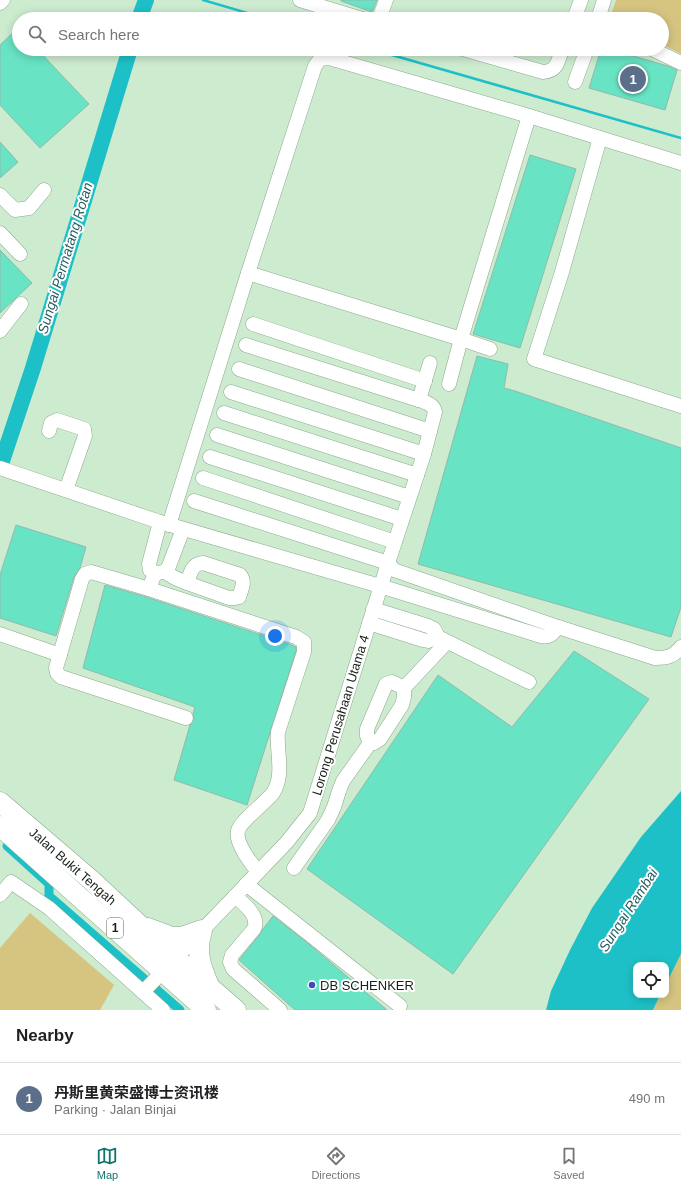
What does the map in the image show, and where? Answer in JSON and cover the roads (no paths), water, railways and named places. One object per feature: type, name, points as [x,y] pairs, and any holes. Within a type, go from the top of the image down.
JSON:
[{"type":"highway","name":"Jalan Bukit Tengah","points":[[0,802],[90,879],[139,924],[157,977]]},
{"type":"highway","name":"Jalan Bukit Tengah","points":[[0,826],[157,977],[206,1010]]},
{"type":"highway","points":[[139,924],[172,937],[182,937],[202,930],[199,946],[201,966],[209,987]]},
{"type":"highway","name":"Jalan Bukit Tengah","points":[[157,977],[209,987],[236,1010]]},
{"type":"street","points":[[0,3],[3,0]]},
{"type":"street","points":[[300,0],[339,12]]},
{"type":"street","points":[[382,12],[386,0]]},
{"type":"street","points":[[600,12],[604,0]]},
{"type":"street","points":[[487,56],[543,72],[550,72],[556,67],[560,56]]},
{"type":"street","points":[[575,82],[584,56]]},
{"type":"street","points":[[666,56],[681,63]]},
{"type":"street","points":[[149,590],[160,573],[169,566],[172,526],[248,273],[315,66],[320,59],[329,58],[530,116],[681,163]]},
{"type":"street","points":[[449,384],[461,339],[530,116]]},
{"type":"street","points":[[600,138],[562,272],[534,359],[681,406]]},
{"type":"street","points":[[0,195],[15,210],[29,208],[44,190]]},
{"type":"street","points":[[0,233],[20,254]]},
{"type":"street","points":[[248,273],[490,349]]},
{"type":"street","points":[[0,331],[21,304]]},
{"type":"street","points":[[253,324],[425,381]]},
{"type":"street","points":[[246,345],[419,400],[430,363]]},
{"type":"street","points":[[239,369],[430,431]]},
{"type":"street","points":[[231,392],[424,454]]},
{"type":"street","name":"Lorong Perusahaan Utama 4","points":[[157,977],[287,842],[310,813],[380,586],[424,454],[435,408],[419,400]]},
{"type":"street","points":[[224,413],[417,475]]},
{"type":"street","points":[[49,430],[51,423],[57,420],[84,429],[85,436],[66,490]]},
{"type":"street","points":[[217,435],[410,497]]},
{"type":"street","points":[[210,457],[402,519]]},
{"type":"street","points":[[3,469],[172,526],[380,586],[546,637],[551,635],[558,627]]},
{"type":"street","points":[[203,478],[395,542]]},
{"type":"street","points":[[194,501],[388,563],[398,572],[654,658],[666,658],[676,653],[681,646]]},
{"type":"street","points":[[172,526],[148,564],[150,570],[188,583]]},
{"type":"street","points":[[186,718],[61,677],[57,673],[56,668],[82,579],[85,574],[91,572],[149,590],[296,637],[304,642],[304,652],[278,732],[277,743],[279,778],[273,793],[238,831],[238,838],[243,851],[258,872]]},
{"type":"street","points":[[373,609],[428,626],[434,629],[443,640],[529,682]]},
{"type":"street","points":[[369,623],[423,640],[443,640]]},
{"type":"street","points":[[0,634],[60,655]]},
{"type":"street","points":[[294,868],[328,820],[343,781],[370,743],[374,743],[380,739],[402,704],[404,688],[443,640]]},
{"type":"street","points":[[370,743],[367,736],[367,729],[386,684],[392,682],[404,688]]},
{"type":"street","points":[[0,895],[11,882],[157,977],[163,1010]]},
{"type":"street","points":[[246,884],[400,1006]]},
{"type":"street","points":[[235,896],[250,911],[256,919],[256,924],[254,929],[232,955],[230,962],[233,969],[280,1010]]},
{"type":"water","name":"Sungai Rambai","points":[[681,791],[681,954],[669,978],[669,962],[633,962],[633,998],[659,998],[653,1010],[546,1010],[551,991],[592,908],[641,837]]},
{"type":"waterway","name":"Sungai Permatang Rotan","points":[[142,12],[146,0]]},
{"type":"waterway","points":[[203,0],[244,12]]},
{"type":"waterway","name":"Sungai Permatang Rotan","points":[[0,467],[33,368],[128,56]]},
{"type":"waterway","points":[[395,56],[681,138]]},
{"type":"waterway","points":[[7,846],[49,884],[49,896],[180,1010]]},
{"type":"place","name":"丹斯里黄荣盛博士资讯楼","points":[[633,79]]},
{"type":"place","name":"DB SCHENKER","points":[[312,985]]}]
